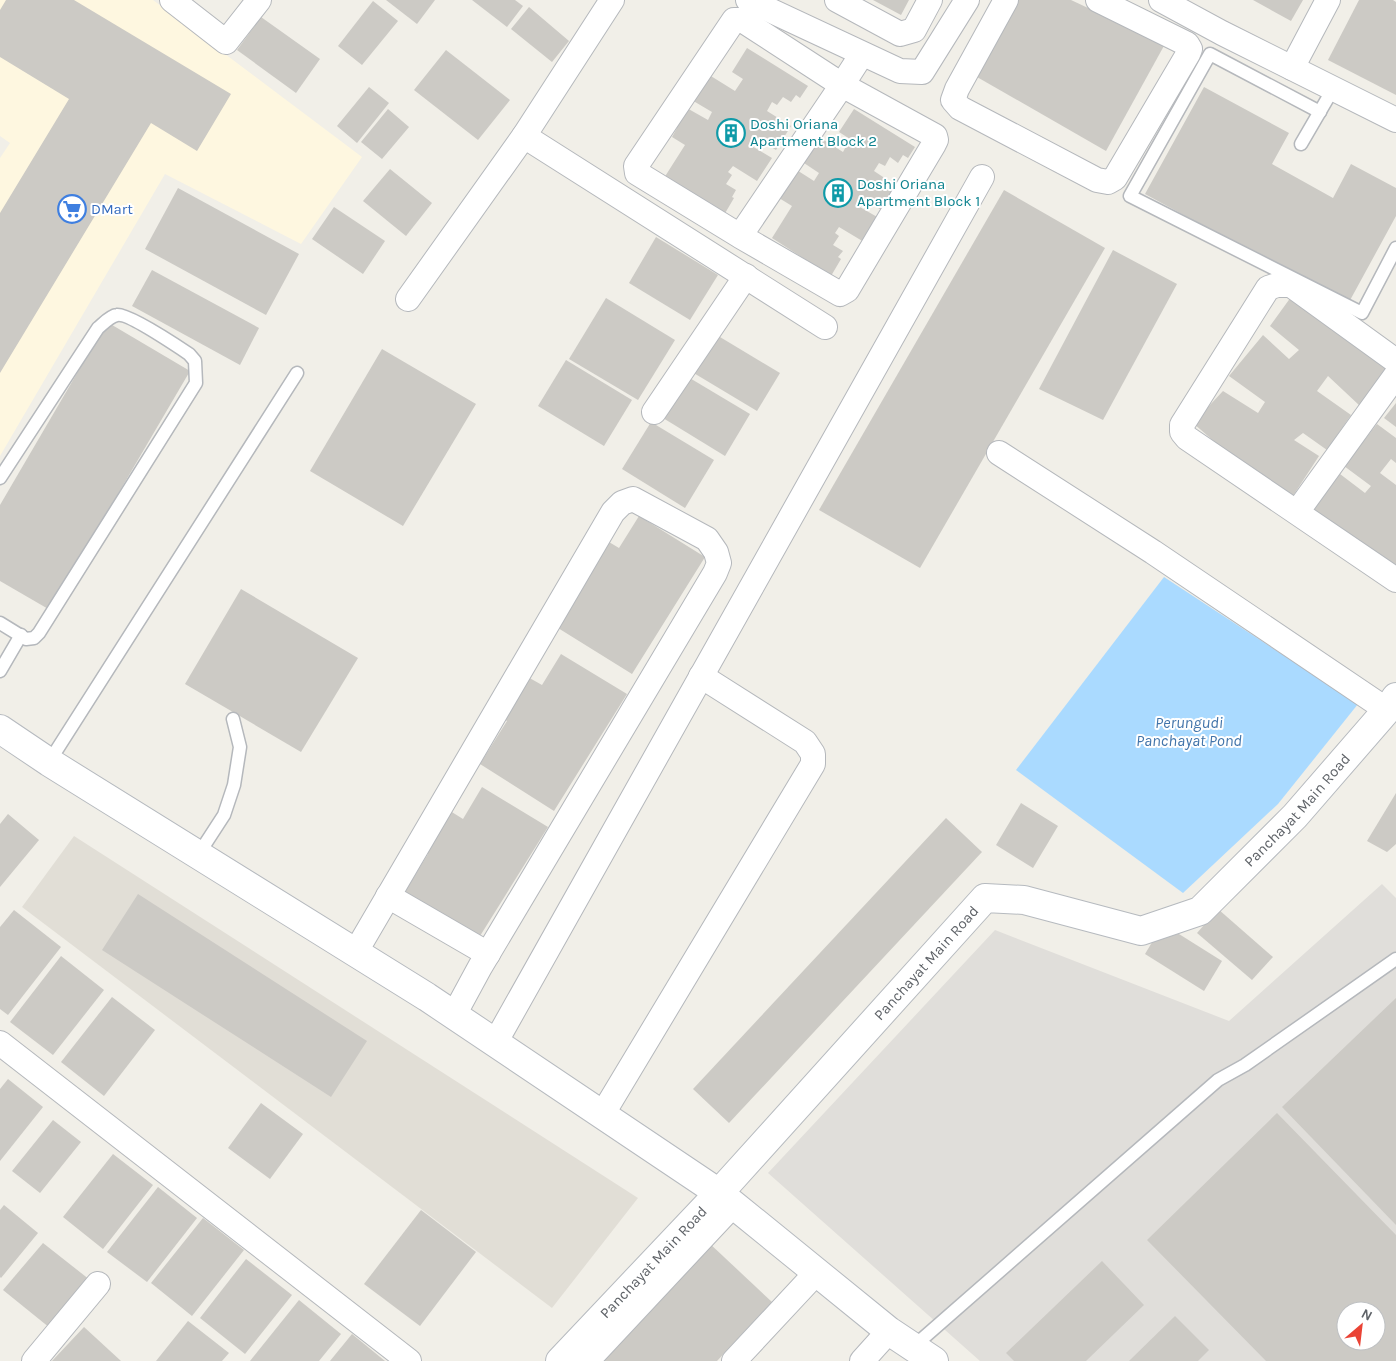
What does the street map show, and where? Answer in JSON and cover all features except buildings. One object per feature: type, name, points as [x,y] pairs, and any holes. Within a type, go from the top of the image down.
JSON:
[{"type":"street","points":[[172,0],[226,42],[259,0]]},
{"type":"street","points":[[408,299],[524,136],[612,0]]},
{"type":"street","points":[[748,0],[900,71],[922,72],[967,0]]},
{"type":"street","points":[[837,0],[900,34],[914,30],[930,0]]},
{"type":"street","points":[[1006,0],[953,100],[960,108],[1011,135],[1097,180],[1108,182],[1115,178],[1190,49],[1186,44],[1100,0]]},
{"type":"street","points":[[1292,68],[1328,0]]},
{"type":"street","points":[[1176,4],[1292,68],[1396,120]]},
{"type":"street","points":[[734,20],[742,20],[842,85],[935,136],[936,140],[847,290],[840,294],[637,173],[636,166],[734,20]]},
{"type":"street","points":[[740,236],[862,54]]},
{"type":"street","points":[[524,136],[825,327]]},
{"type":"street","points":[[495,1043],[982,177]]},
{"type":"street","points":[[654,412],[746,276]]},
{"type":"street","points":[[1396,361],[1291,285],[1278,285],[1268,288],[1182,425],[1182,432],[1187,438],[1396,580]]},
{"type":"street","points":[[1297,512],[1396,375]]},
{"type":"street","points":[[999,453],[1391,704]]},
{"type":"street","points":[[355,953],[613,512],[622,503],[633,499],[707,539],[716,552],[719,563],[715,573],[488,954],[454,1015]]},
{"type":"street","points":[[602,1115],[814,764],[813,754],[805,742],[702,676]]},
{"type":"street","name":"Panchayat Main Road","points":[[560,1361],[726,1199],[985,898],[1024,900],[1141,932],[1200,911],[1295,816],[1391,704]]},
{"type":"street","points":[[2,734],[454,1015],[726,1199],[889,1331],[923,1354]]},
{"type":"street","points":[[388,896],[488,954]]},
{"type":"street","points":[[0,1043],[409,1361]]},
{"type":"street","points":[[587,1361],[726,1199]]},
{"type":"street","points":[[734,1361],[817,1272]]},
{"type":"street","points":[[34,1361],[98,1284]]},
{"type":"street","points":[[862,1361],[889,1331]]},
{"type":"lane","points":[[1320,112],[1210,54],[1130,196],[1362,313],[1396,248]]},
{"type":"lane","points":[[1301,144],[1333,89]]},
{"type":"lane","points":[[0,478],[98,328],[117,314],[129,317],[189,354],[195,361],[196,383],[39,633],[34,638],[26,639],[0,623]]},
{"type":"lane","points":[[49,762],[297,373]]},
{"type":"lane","points":[[0,672],[21,635]]},
{"type":"lane","points":[[198,855],[224,815],[234,785],[240,747],[233,719]]},
{"type":"lane","points":[[923,1354],[1218,1080],[1245,1065],[1396,959]]},
{"type":"shaded area","name":"DMart","points":[[0,0],[153,0],[362,157],[301,244],[165,174],[0,456],[0,158],[10,143],[0,136]]},
{"type":"shaded area","points":[[74,836],[638,1198],[552,1308],[22,907]]},
{"type":"shaded area","points":[[1382,884],[1396,898],[1396,1361],[980,1361],[768,1173],[995,930],[1229,1021]]},
{"type":"water","name":"Perungudi Panchayat Pond","points":[[1164,577],[1358,704],[1278,804],[1183,893],[1016,770]]},
{"type":"place","name":"Doshi Oriana Apartment Block 2","points":[[731,133]]},
{"type":"place","name":"Doshi Oriana Apartment Block 1","points":[[838,193]]},
{"type":"place","name":"DMart","points":[[72,209]]}]
